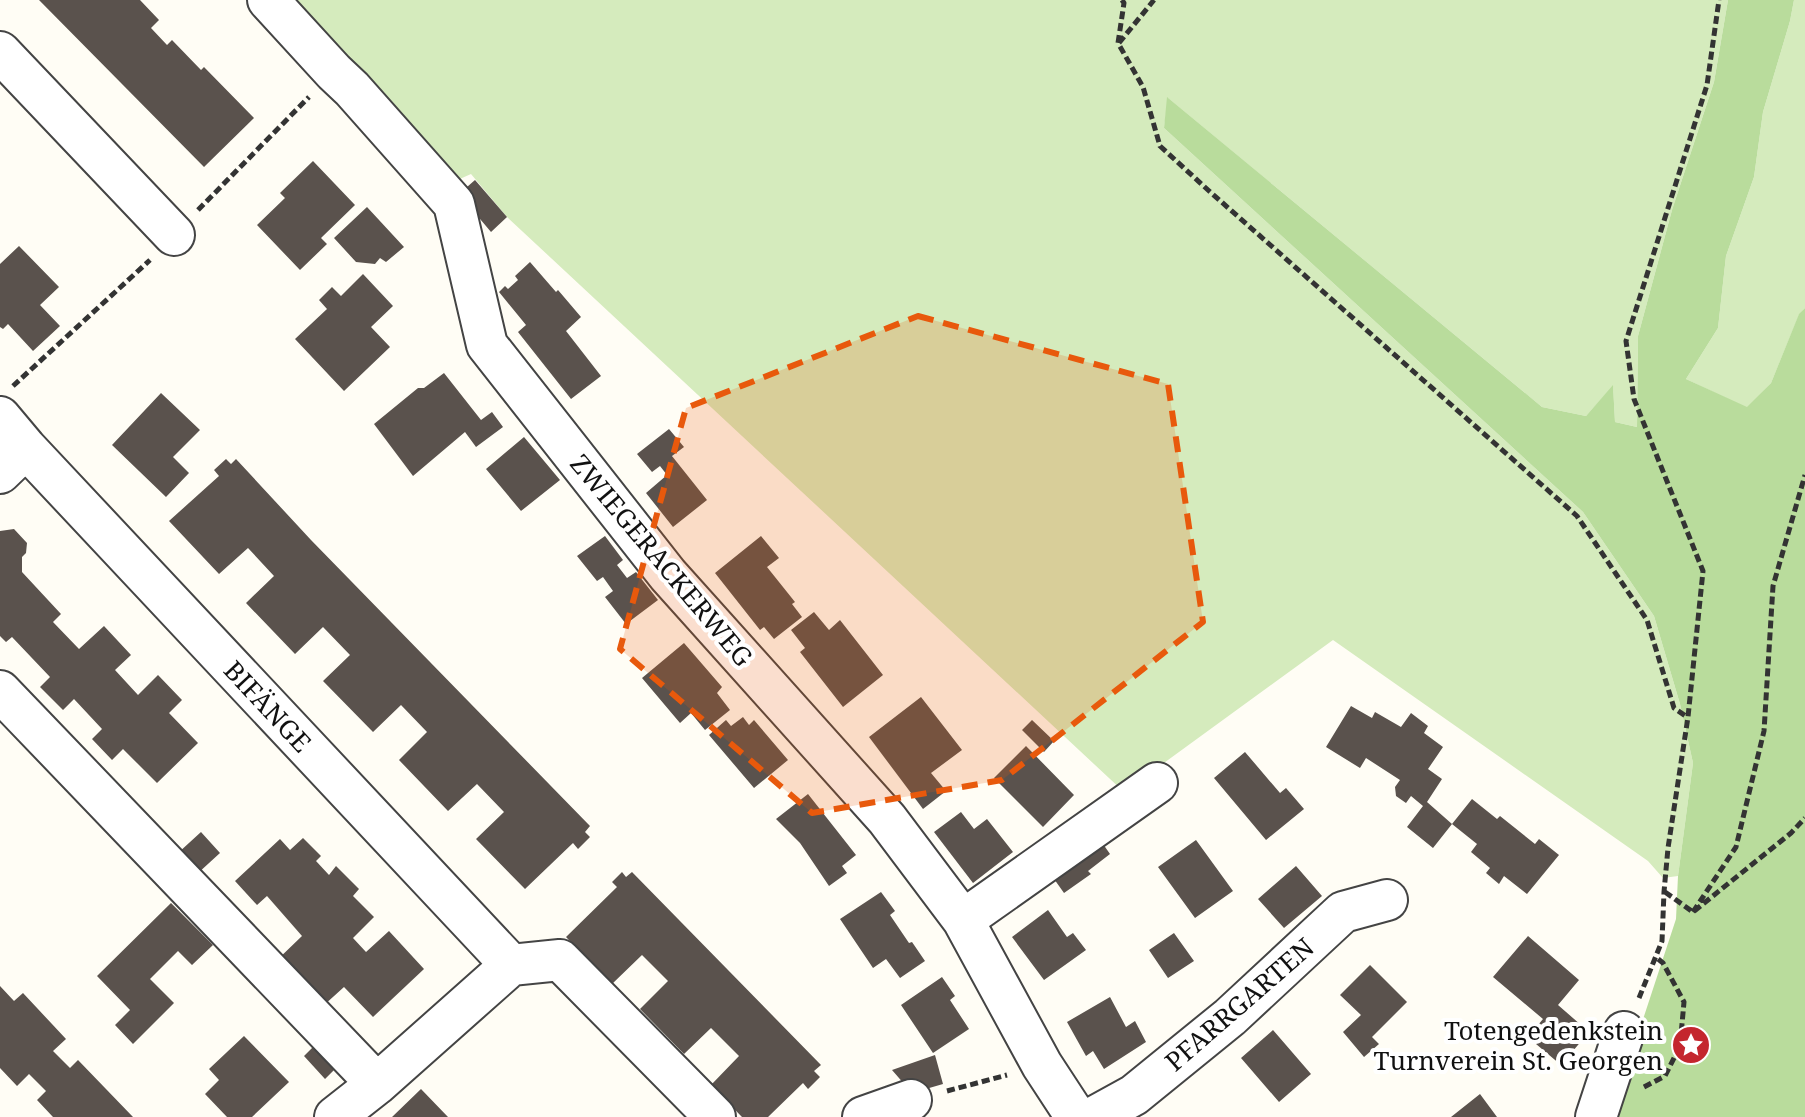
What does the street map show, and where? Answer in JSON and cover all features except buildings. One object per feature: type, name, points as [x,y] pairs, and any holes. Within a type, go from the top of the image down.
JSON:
[{"type":"street","name":"ZWIEGERACKERWEG","points":[[268,0],[454,204],[487,345],[668,575],[887,819],[963,920],[1042,1065],[1076,1117]]},
{"type":"street","points":[[0,52],[174,235]]},
{"type":"street","name":"BIFÄNGE","points":[[6,402],[13,460],[511,965]]},
{"type":"street","points":[[0,691],[377,1084]]},
{"type":"street","points":[[963,920],[1157,783]]},
{"type":"street","name":"PFARRGARTEN","points":[[1094,1117],[1134,1095],[1218,1027],[1343,912],[1387,900]]},
{"type":"street","points":[[335,1117],[377,1084],[511,965],[560,960],[715,1117]]},
{"type":"street","points":[[1596,1117],[1624,1032]]},
{"type":"street","points":[[863,1117],[911,1100]]},
{"type":"path","points":[[1122,0],[1118,43],[1143,87],[1160,146],[1577,516],[1647,620],[1674,708],[1688,717]]},
{"type":"path","points":[[1118,43],[1154,0]]},
{"type":"path","points":[[1624,1032],[1662,941],[1668,848],[1688,717],[1703,571],[1634,399],[1626,341],[1707,85],[1719,0]]},
{"type":"path","points":[[206,201],[318,87]]},
{"type":"path","points":[[6,402],[141,269]]},
{"type":"path","points":[[1693,912],[1736,847],[1764,731],[1773,586],[1805,475]]},
{"type":"path","points":[[1693,912],[1791,833],[1805,818]]},
{"type":"path","points":[[1664,892],[1693,912]]},
{"type":"path","points":[[1657,958],[1663,963],[1684,1002],[1680,1046],[1665,1076]]},
{"type":"path","points":[[911,1100],[1042,1065]]},
{"type":"highlighted area","points":[[918,316],[1168,384],[1203,622],[1002,780],[812,813],[620,649],[686,408]]},
{"type":"green space","points":[[285,0],[1728,0],[1714,82],[1672,210],[1638,336],[1637,427],[1615,422],[1613,386],[1586,416],[1542,407],[1168,98],[1164,128],[1583,512],[1654,616],[1680,704],[1693,763],[1678,876],[1663,878],[1648,861],[1333,640],[1124,792],[507,217],[471,174],[453,182]]},
{"type":"green space","points":[[1728,0],[1794,0],[1763,112],[1754,177],[1726,256],[1718,328],[1686,379],[1747,407],[1771,383],[1799,314],[1805,308],[1805,1117],[1607,1117],[1625,1074],[1676,919],[1678,876],[1693,763],[1680,704],[1654,616],[1583,512],[1164,128],[1167,97],[1542,407],[1586,416],[1613,385],[1615,422],[1637,427],[1638,336],[1672,210],[1714,82]]},
{"type":"green space","points":[[1794,0],[1805,0],[1805,308],[1799,315],[1771,383],[1747,408],[1686,379],[1718,328],[1726,256],[1754,177],[1763,112]]},
{"type":"place","name":"Totengedenkstein Turnverein St. Georgen","points":[[1691,1045]]}]
